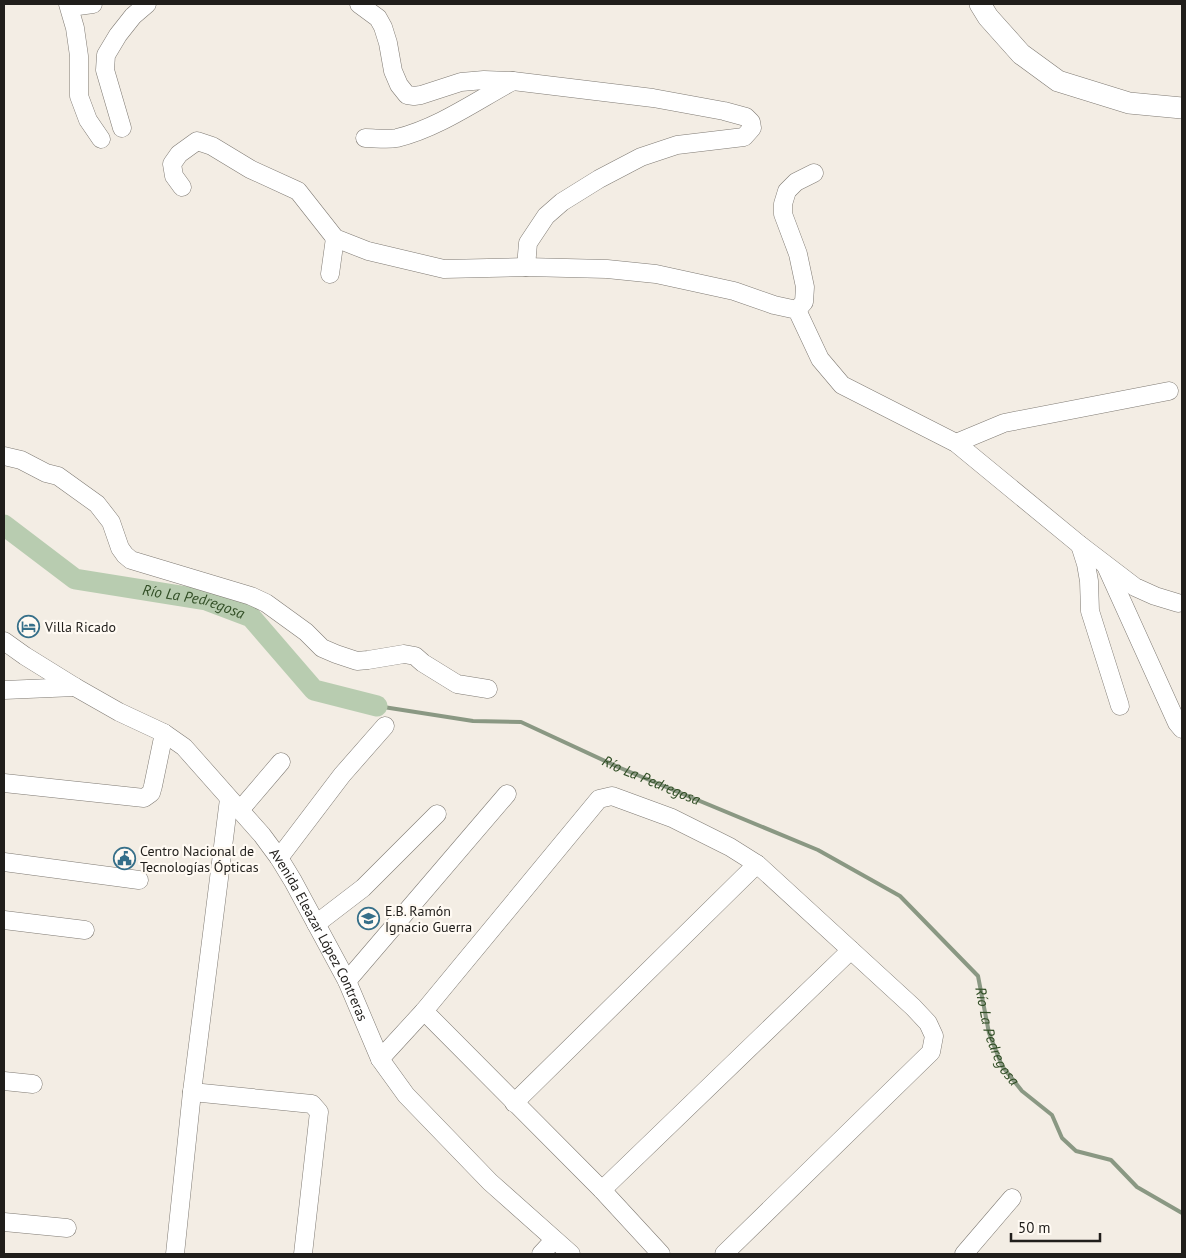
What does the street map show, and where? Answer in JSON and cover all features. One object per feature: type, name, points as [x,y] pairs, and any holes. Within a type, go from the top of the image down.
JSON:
[{"type":"main road","points":[[980,4],[988,17],[1021,54],[1058,81],[1129,103],[1182,108]]},
{"type":"street","points":[[68,4],[75,28],[79,56],[80,96],[88,120],[101,139]]},
{"type":"street","points":[[74,4],[78,6],[93,4]]},
{"type":"street","points":[[122,128],[104,70],[106,55],[118,35],[133,16],[147,4]]},
{"type":"street","points":[[359,4],[378,18],[388,43],[393,72],[407,95],[421,95],[461,82],[484,80],[513,81],[654,98],[724,111],[746,117],[751,122],[752,128],[744,137],[677,145],[641,157],[562,202],[546,216],[528,243],[526,267]]},
{"type":"street","points":[[365,138],[396,138],[424,128],[467,108],[513,81]]},
{"type":"street","points":[[182,187],[174,176],[172,164],[179,154],[197,141],[212,146],[250,169],[298,191],[335,238],[368,251],[444,269],[526,267],[607,269],[656,274],[734,292],[774,305],[797,310]]},
{"type":"street","points":[[797,310],[804,302],[805,287],[798,254],[783,214],[783,204],[787,191],[796,182],[814,173]]},
{"type":"street","points":[[330,274],[335,238]]},
{"type":"street","points":[[797,310],[820,359],[842,385],[956,442],[1080,545],[1135,587],[1178,603]]},
{"type":"street","points":[[956,442],[1004,423],[1170,391]]},
{"type":"street","points":[[4,456],[21,460],[46,473],[58,476],[97,504],[110,522],[120,548],[131,560],[250,596],[266,603],[306,632],[322,648],[336,654],[357,660],[404,654],[415,656],[457,684],[488,689]]},
{"type":"street","points":[[1080,545],[1089,581],[1090,610],[1120,706]]},
{"type":"street","points":[[1104,564],[1177,723],[1182,729]]},
{"type":"street","name":"Avenida Eleazar López Contreras","points":[[4,641],[75,687],[118,712],[164,732],[184,747],[262,835],[279,858],[347,981],[380,1059],[406,1095],[490,1182],[572,1254]]},
{"type":"street","points":[[4,690],[75,687]]},
{"type":"street","points":[[279,858],[342,775],[385,726]]},
{"type":"street","points":[[4,783],[144,798],[151,793],[164,732]]},
{"type":"street","points":[[175,1254],[192,1092],[234,804],[281,762]]},
{"type":"street","points":[[347,981],[507,794]]},
{"type":"street","points":[[380,1059],[424,1011],[599,799],[612,796],[672,818],[730,847],[757,864],[914,1007],[928,1023],[934,1036],[931,1052],[729,1252]]},
{"type":"street","points":[[316,924],[363,888],[437,814]]},
{"type":"street","points":[[4,862],[139,880]]},
{"type":"street","points":[[514,1103],[757,864]]},
{"type":"street","points":[[4,920],[85,930]]},
{"type":"street","points":[[602,1190],[850,950]]},
{"type":"street","points":[[424,1011],[602,1190],[661,1254]]},
{"type":"street","points":[[4,1081],[33,1084]]},
{"type":"street","points":[[192,1092],[312,1104],[320,1112],[303,1254]]},
{"type":"street","points":[[964,1254],[1012,1198]]},
{"type":"street","points":[[4,1222],[67,1228]]},
{"type":"street","points":[[541,1254],[554,1240]]},
{"type":"waterway","name":"Río La Pedregosa","points":[[4,525],[75,579],[206,600],[251,617],[314,690],[377,706]]},
{"type":"waterway","name":"Río La Pedregosa","points":[[377,706],[473,721],[521,722],[618,767],[818,850],[900,896],[978,976],[989,1033],[1002,1066],[1022,1091],[1052,1115],[1062,1138],[1076,1151],[1111,1160],[1137,1187],[1182,1213]]},
{"type":"place","name":"Villa Ricado","points":[[29,627]]},
{"type":"place","name":"Centro Nacional de Tecnologías Ópticas","points":[[124,859]]},
{"type":"place","name":"E.B. Ramón Ignacio Guerra","points":[[369,919]]}]
